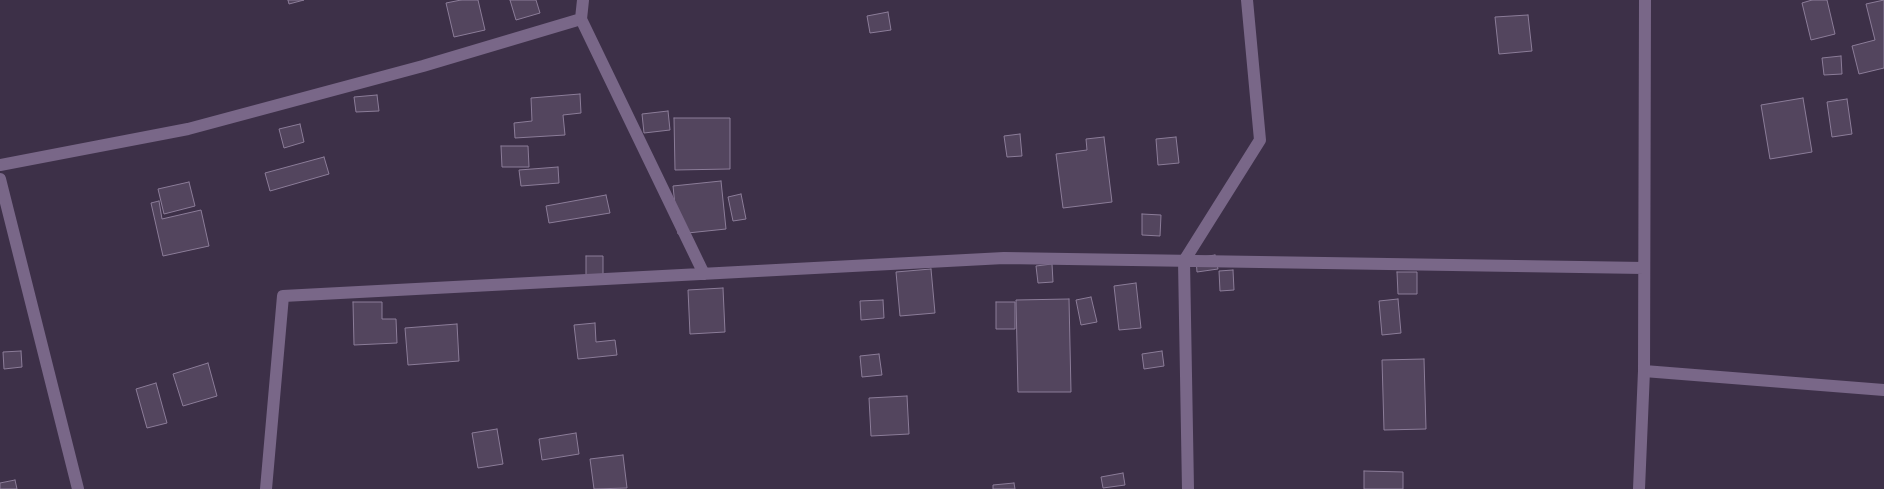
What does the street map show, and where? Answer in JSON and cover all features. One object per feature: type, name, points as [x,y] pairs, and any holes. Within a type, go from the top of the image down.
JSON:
[{"type":"street","points":[[583,0],[581,19],[704,274]]},
{"type":"street","points":[[1188,489],[1184,261],[1260,140],[1247,0]]},
{"type":"street","points":[[1639,489],[1644,371],[1644,0]]},
{"type":"street","points":[[0,165],[188,129],[423,66],[581,19]]},
{"type":"street","points":[[0,179],[78,489]]},
{"type":"street","points":[[266,489],[283,296],[1004,258],[1644,268]]},
{"type":"street","points":[[1644,371],[1884,390]]},
{"type":"building","points":[[288,0],[304,0],[289,4]]},
{"type":"building","points":[[461,0],[478,0],[485,30],[454,37],[446,3]]},
{"type":"building","points":[[510,0],[536,0],[540,13],[516,20]]},
{"type":"building","points":[[1812,0],[1827,0],[1835,34],[1811,40],[1802,3]]},
{"type":"building","points":[[1884,0],[1884,68],[1859,74],[1852,46],[1875,40],[1866,4]]},
{"type":"building","points":[[888,12],[891,30],[870,33],[867,16]]},
{"type":"building","points":[[1528,15],[1532,51],[1499,54],[1495,17]]},
{"type":"building","points":[[1841,56],[1842,74],[1824,75],[1822,58]]},
{"type":"building","points":[[580,94],[581,113],[563,115],[565,135],[515,138],[514,123],[532,121],[531,98]]},
{"type":"building","points":[[377,95],[379,111],[356,112],[354,97]]},
{"type":"building","points":[[1803,98],[1812,152],[1770,159],[1761,105]]},
{"type":"building","points":[[1847,99],[1852,134],[1832,137],[1827,102]]},
{"type":"building","points":[[668,111],[670,130],[644,133],[642,114]]},
{"type":"building","points":[[674,118],[730,118],[730,169],[675,170]]},
{"type":"building","points":[[300,124],[304,142],[284,148],[279,129]]},
{"type":"building","points":[[1020,134],[1022,156],[1007,157],[1004,136]]},
{"type":"building","points":[[1104,137],[1112,202],[1063,208],[1056,154],[1087,150],[1086,139]]},
{"type":"building","points":[[1176,137],[1179,163],[1158,165],[1156,139]]},
{"type":"building","points":[[501,146],[528,146],[529,167],[502,167]]},
{"type":"building","points":[[324,157],[329,174],[270,191],[265,173]]},
{"type":"building","points":[[558,167],[559,183],[521,186],[519,170]]},
{"type":"building","points":[[721,181],[726,229],[678,234],[673,186]]},
{"type":"building","points":[[189,182],[195,206],[164,214],[158,189]]},
{"type":"building","points":[[741,194],[746,219],[733,221],[728,197]]},
{"type":"building","points":[[606,195],[610,213],[549,223],[546,206]]},
{"type":"building","points":[[159,201],[162,219],[201,210],[209,246],[163,256],[151,203]]},
{"type":"building","points":[[1142,214],[1161,215],[1160,236],[1142,235]]},
{"type":"building","points":[[1215,255],[1218,269],[1197,272],[1196,258]]},
{"type":"building","points":[[586,256],[603,256],[603,277],[586,277]]},
{"type":"building","points":[[1052,264],[1053,282],[1038,283],[1036,266]]},
{"type":"building","points":[[931,269],[935,313],[900,316],[896,272]]},
{"type":"building","points":[[1233,270],[1234,290],[1220,291],[1219,271]]},
{"type":"building","points":[[1397,272],[1417,272],[1417,294],[1398,294]]},
{"type":"building","points":[[1136,283],[1141,328],[1119,330],[1114,286]]},
{"type":"building","points":[[723,288],[725,332],[690,334],[688,290]]},
{"type":"building","points":[[1091,297],[1097,322],[1081,325],[1076,300]]},
{"type":"building","points":[[1069,299],[1071,392],[1018,392],[1016,300]]},
{"type":"building","points":[[1398,299],[1401,333],[1382,335],[1379,301]]},
{"type":"building","points":[[883,300],[884,318],[861,320],[860,301]]},
{"type":"building","points":[[353,302],[382,302],[382,319],[396,319],[397,343],[354,345]]},
{"type":"building","points":[[996,302],[1015,302],[1015,329],[996,329]]},
{"type":"building","points":[[595,323],[596,342],[615,340],[617,355],[578,359],[574,325]]},
{"type":"building","points":[[457,324],[459,361],[408,365],[405,328]]},
{"type":"building","points":[[21,351],[22,367],[4,369],[3,352]]},
{"type":"building","points":[[1162,351],[1164,366],[1144,369],[1142,354]]},
{"type":"building","points":[[879,354],[882,375],[862,377],[860,356]]},
{"type":"building","points":[[1424,359],[1426,429],[1384,430],[1382,360]]},
{"type":"building","points":[[208,363],[217,396],[183,406],[173,374]]},
{"type":"building","points":[[156,383],[167,423],[147,428],[136,389]]},
{"type":"building","points":[[907,396],[909,434],[871,436],[869,398]]},
{"type":"building","points":[[497,429],[503,464],[478,468],[472,433]]},
{"type":"building","points":[[576,433],[579,454],[542,460],[539,439]]},
{"type":"building","points":[[623,455],[627,488],[594,489],[590,459]]},
{"type":"building","points":[[1364,471],[1403,472],[1403,489],[1364,489]]},
{"type":"building","points":[[1123,473],[1125,485],[1103,488],[1101,477]]},
{"type":"building","points":[[15,480],[17,489],[0,489],[0,483]]},
{"type":"building","points":[[1014,483],[1015,489],[993,489],[993,485]]}]
